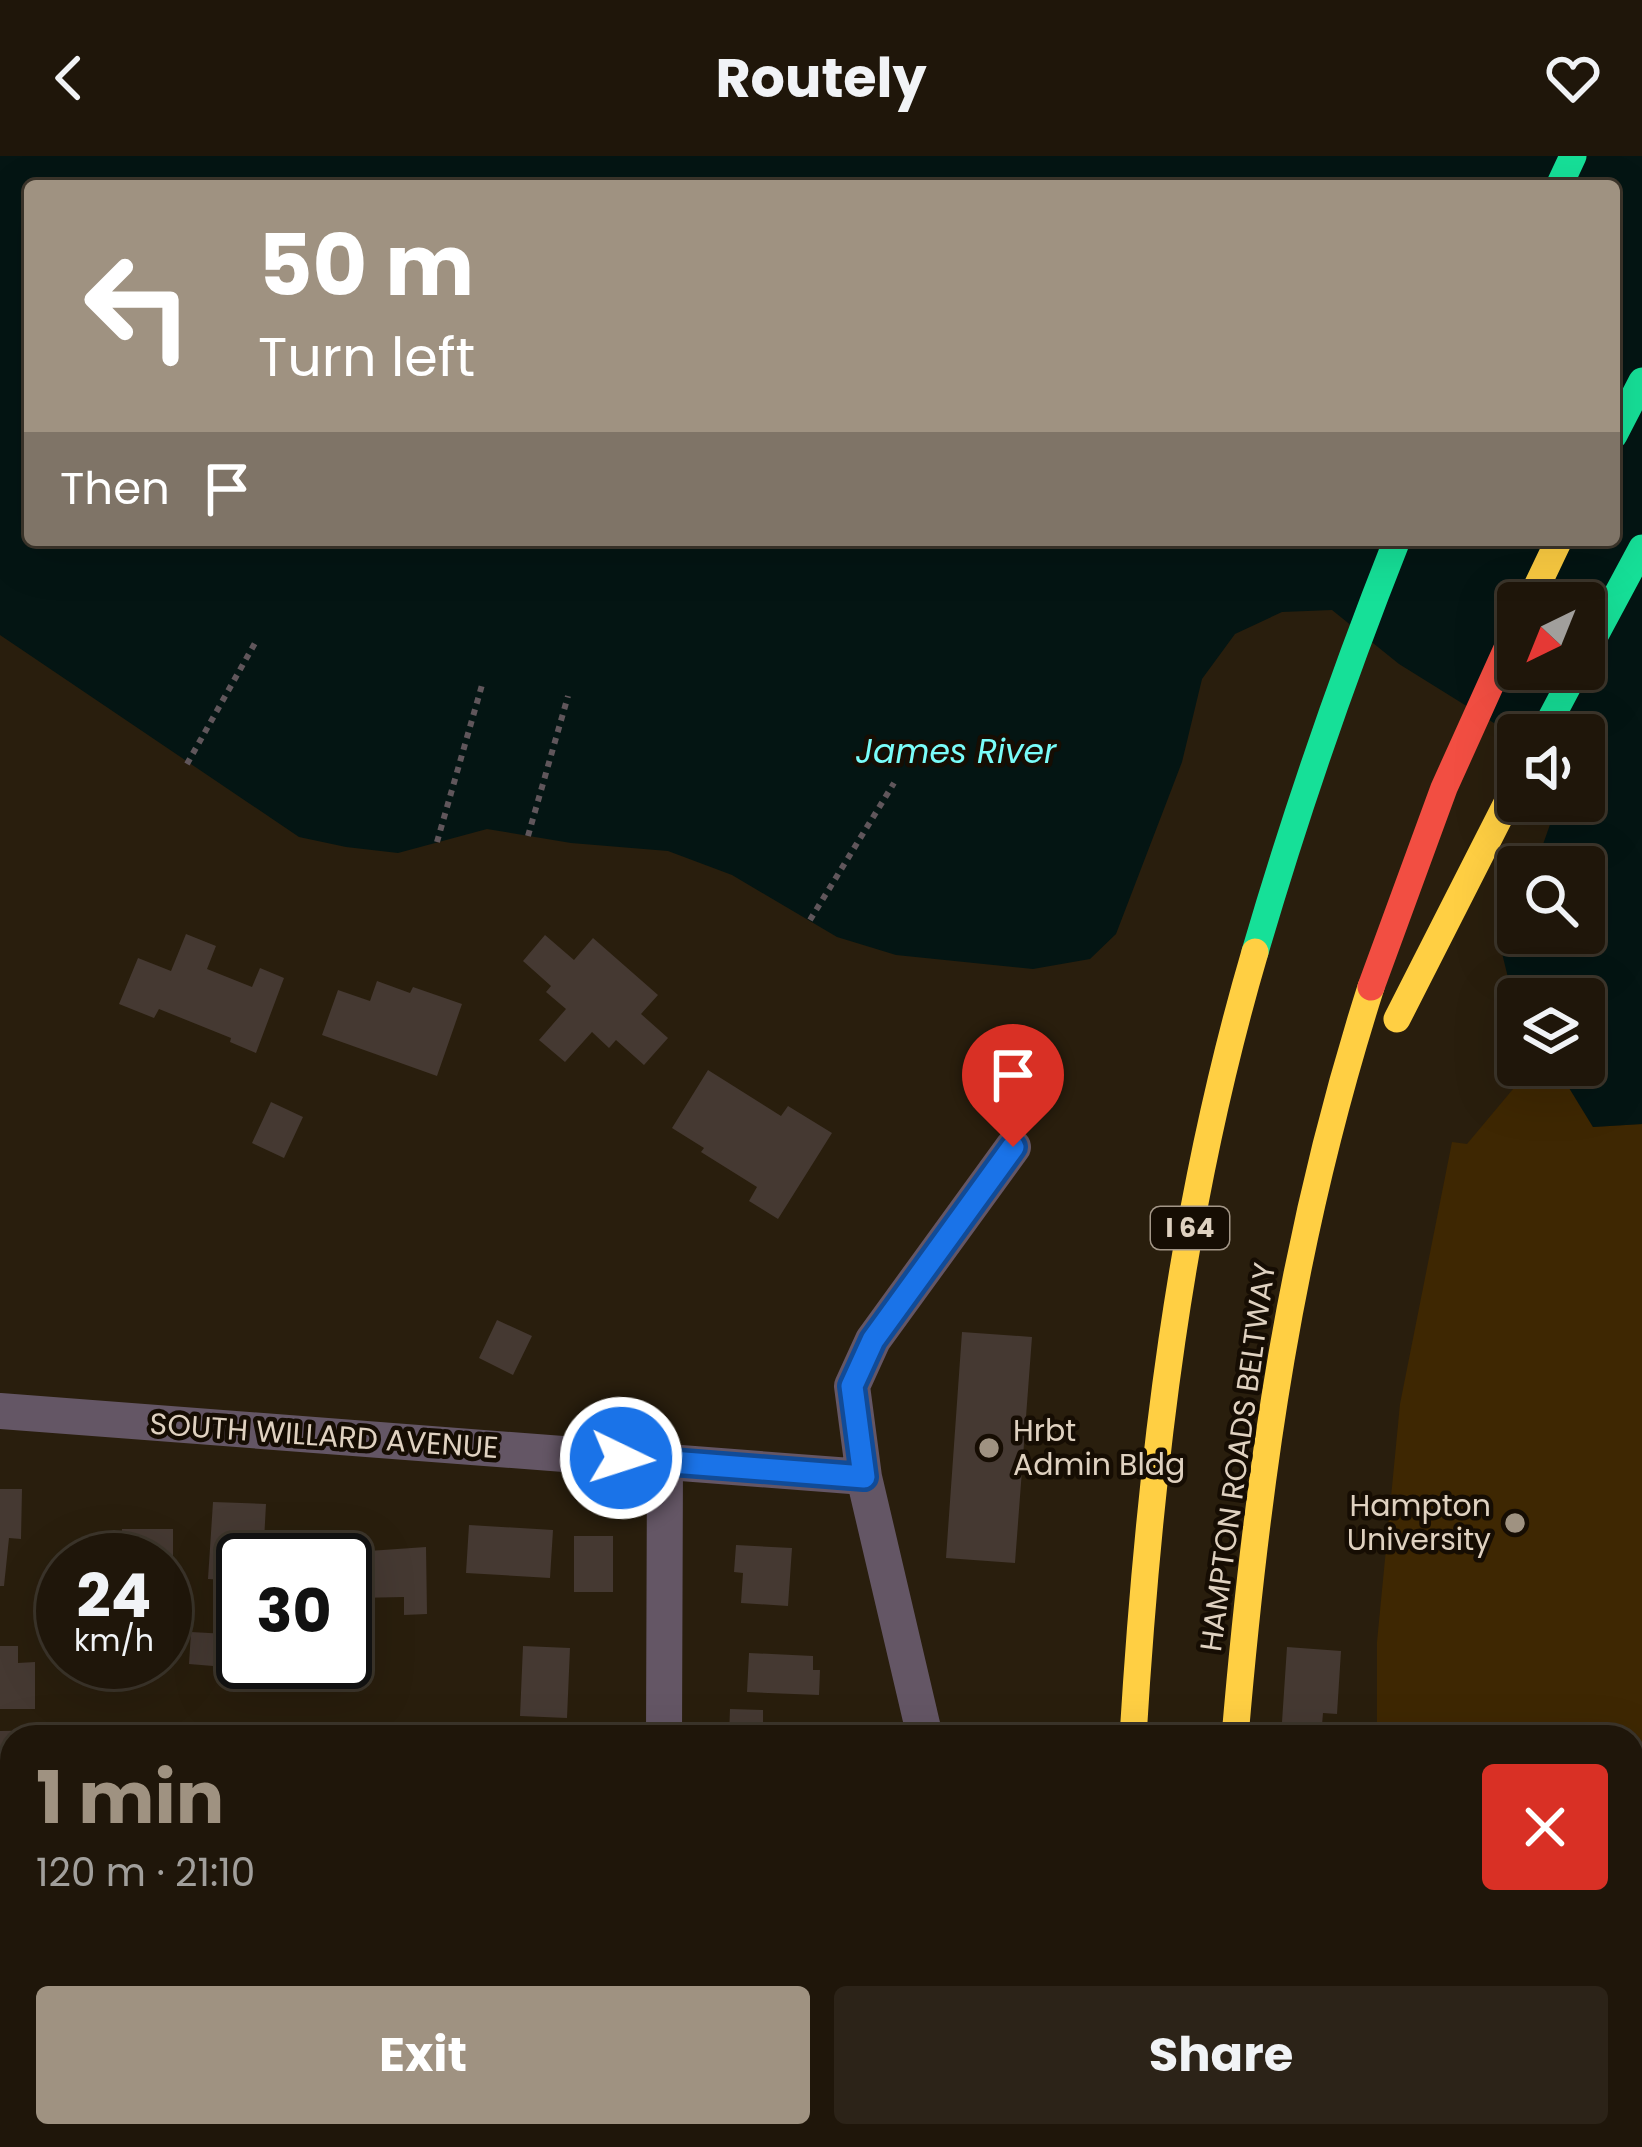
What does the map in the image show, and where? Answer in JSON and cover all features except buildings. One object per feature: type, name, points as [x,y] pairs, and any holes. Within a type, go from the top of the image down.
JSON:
[{"type":"highway","points":[[1620,423],[1642,381]]},
{"type":"highway","name":"I 64","points":[[1134,1725],[1156,1426],[1224,1056],[1321,733],[1394,546]]},
{"type":"highway","points":[[1538,582],[1556,546]]},
{"type":"highway","points":[[1605,617],[1642,548]]},
{"type":"highway","name":"HAMPTON ROADS BELTWAY","points":[[1236,1725],[1265,1453],[1288,1306],[1331,1116],[1386,940],[1497,671]]},
{"type":"highway","points":[[1288,1306],[1382,1052],[1497,821]]},
{"type":"street","points":[[923,1725],[864,1477],[852,1386],[873,1340],[1013,1147]]},
{"type":"street","name":"SOUTH WILLARD AVENUE","points":[[0,1412],[864,1477]]},
{"type":"street","points":[[664,1725],[665,1461]]},
{"type":"path","points":[[187,764],[255,643]]},
{"type":"path","points":[[437,842],[482,685]]},
{"type":"path","points":[[528,836],[568,696]]},
{"type":"path","points":[[810,920],[894,783]]},
{"type":"shaded area","name":"Hampton University","points":[[1515,1086],[1568,1086],[1593,1127],[1642,1124],[1642,1725],[1377,1725],[1377,1642],[1400,1404],[1452,1142],[1467,1144]]},
{"type":"water","name":"James River","points":[[0,156],[1642,156],[1642,1124],[1593,1127],[1568,1086],[1605,1086],[1605,978],[1508,978],[1502,954],[1605,954],[1605,846],[1542,846],[1551,822],[1605,822],[1605,714],[1497,714],[1497,725],[1399,664],[1332,610],[1282,612],[1235,634],[1202,679],[1182,762],[1116,934],[1090,959],[1033,969],[896,955],[837,937],[732,875],[668,851],[571,843],[487,829],[398,853],[299,837],[0,635]]},
{"type":"traffic: fast","points":[[1562,180],[1573,156]]},
{"type":"traffic: fast","points":[[1620,423],[1642,381]]},
{"type":"traffic: fast","points":[[1255,952],[1321,744],[1395,546]]},
{"type":"traffic: fast","points":[[1605,617],[1642,548]]},
{"type":"traffic: fast","points":[[1553,714],[1566,690]]},
{"type":"traffic: slow","points":[[1539,582],[1556,546]]},
{"type":"traffic: slow","points":[[1397,1019],[1497,822]]},
{"type":"traffic: slow","points":[[1134,1725],[1148,1538],[1172,1341],[1207,1145],[1255,952]]},
{"type":"traffic: slow","points":[[1236,1725],[1254,1545],[1281,1358],[1319,1173],[1371,987]]},
{"type":"traffic: jam","points":[[1371,987],[1444,788],[1497,671]]},
{"type":"place","name":"Hrbt Admin Bldg","points":[[989,1448]]},
{"type":"place","name":"Hampton University","points":[[1515,1523]]},
{"type":"route","points":[[621,1458],[864,1477],[852,1386],[873,1340],[1013,1147]]}]
